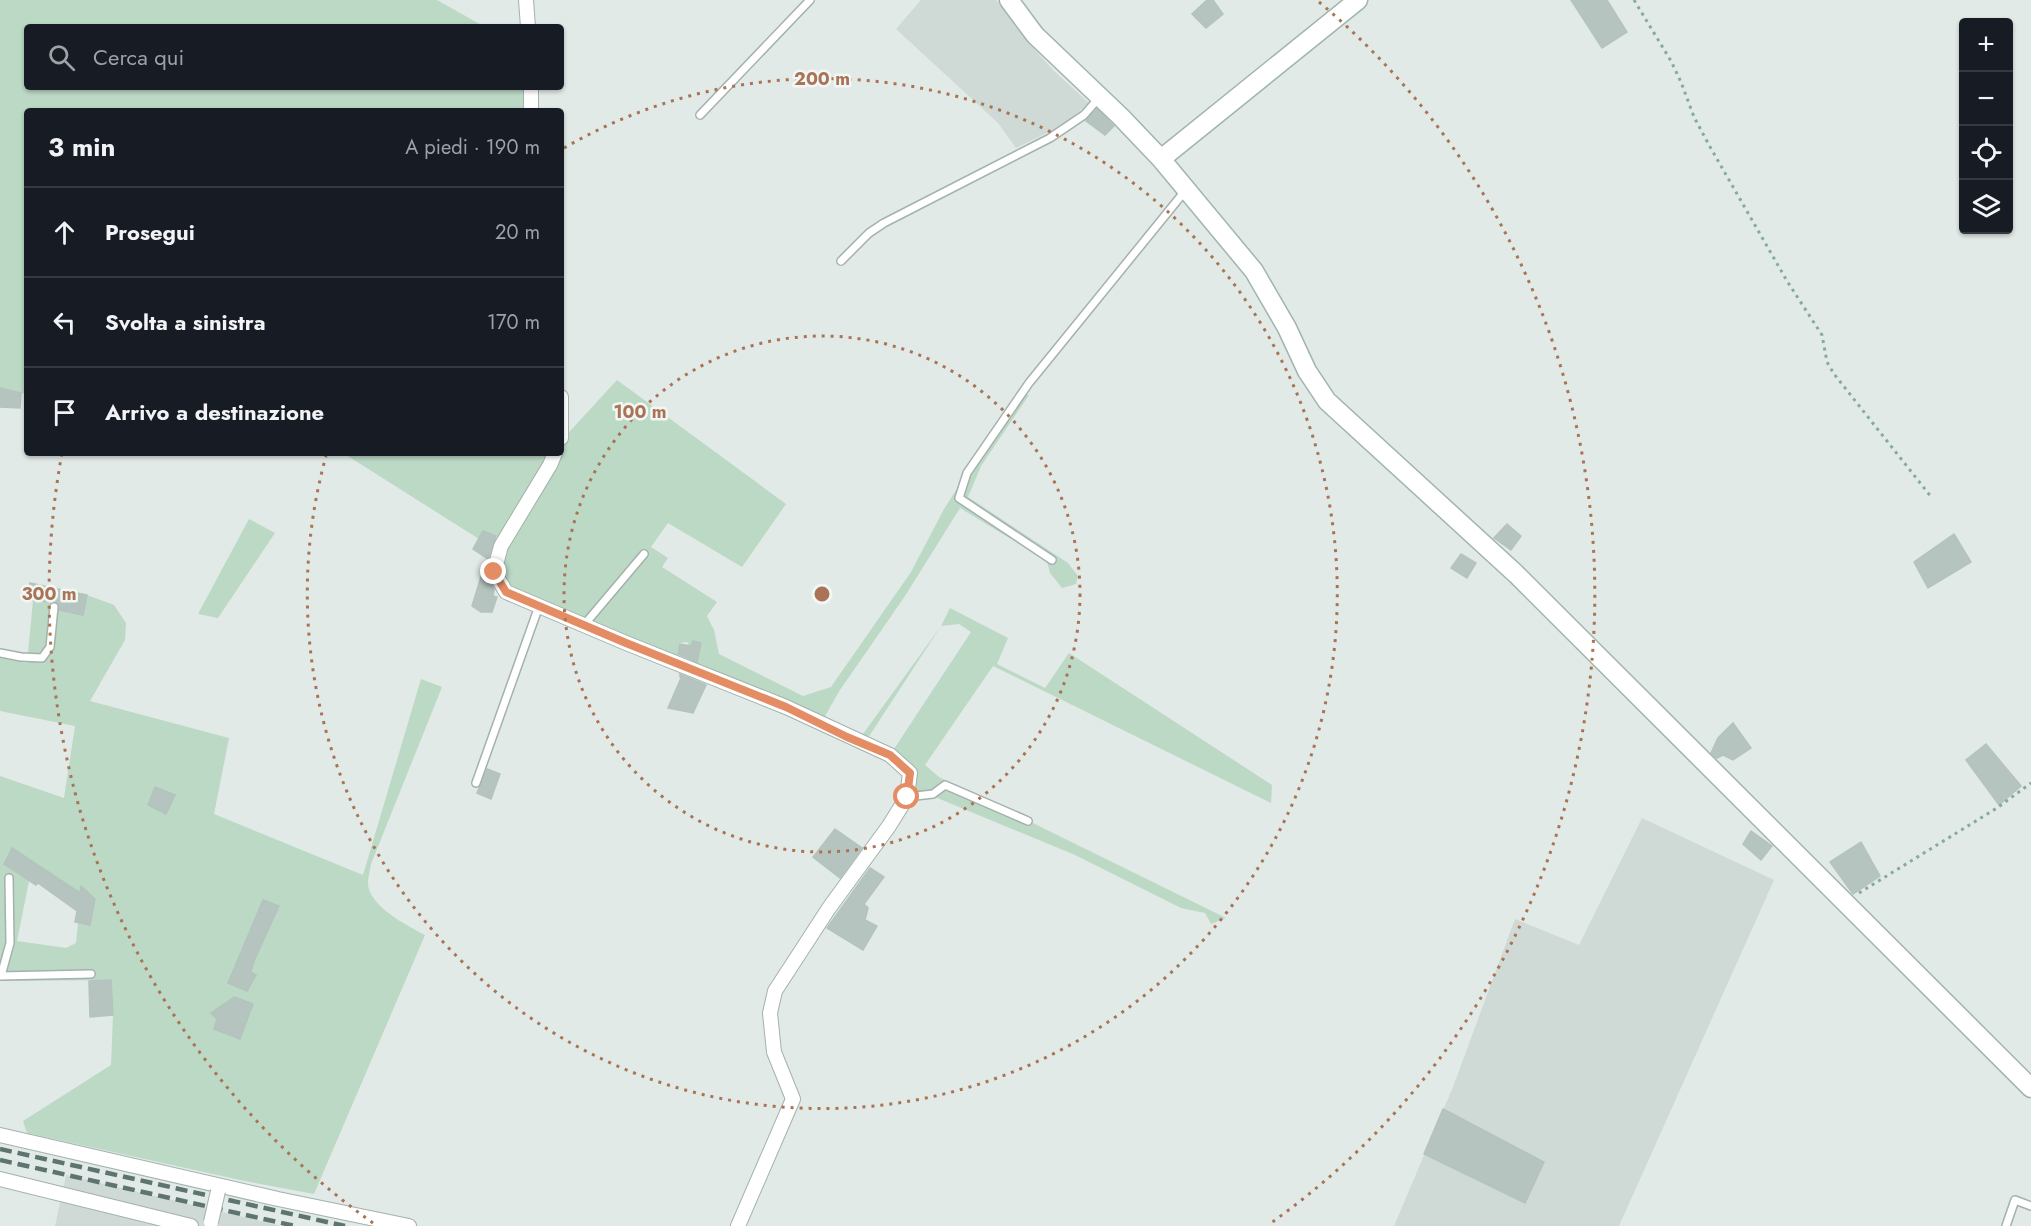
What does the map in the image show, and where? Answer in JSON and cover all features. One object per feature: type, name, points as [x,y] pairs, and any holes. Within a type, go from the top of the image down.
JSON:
[{"type":"street","points":[[526,0],[528,24]]},
{"type":"street","points":[[1009,0],[1035,35],[1161,159],[1254,271],[1287,327],[1307,371],[1327,401],[1516,574],[2031,1088]]},
{"type":"street","points":[[1161,159],[1358,0]]},
{"type":"street","points":[[531,90],[531,108]]},
{"type":"street","points":[[554,456],[501,546],[494,572],[506,592],[786,707],[890,755],[910,773],[907,797],[889,826],[829,908],[775,991],[770,1012],[774,1052],[793,1099],[738,1226]]},
{"type":"street","points":[[0,1135],[218,1188],[409,1226]]},
{"type":"street","points":[[0,1179],[191,1226]]},
{"type":"street","points":[[210,1224],[218,1188]]},
{"type":"lane","points":[[700,115],[810,0]]},
{"type":"lane","points":[[841,261],[869,232],[1050,138],[1084,115],[1100,97]]},
{"type":"lane","points":[[1053,560],[959,498],[967,473],[1029,383],[1186,189]]},
{"type":"lane","points":[[584,625],[644,554]]},
{"type":"lane","points":[[476,783],[539,606]]},
{"type":"lane","points":[[0,653],[42,658],[50,647],[54,607]]},
{"type":"lane","points":[[907,797],[933,794],[945,785],[1028,821]]},
{"type":"lane","points":[[9,878],[10,943],[0,976],[91,974]]},
{"type":"lane","points":[[2006,1226],[2015,1200],[2031,1206]]},
{"type":"path","points":[[1634,0],[1671,61],[1694,117],[1709,145],[1787,281],[1822,335],[1827,362],[1834,374],[1932,498]]},
{"type":"path","points":[[1845,902],[1997,808],[2031,783]]},
{"type":"shaded area","points":[[921,0],[996,0],[1027,41],[1054,71],[1089,103],[1063,125],[1016,148],[998,123],[896,29]]},
{"type":"shaded area","points":[[1642,818],[1774,880],[1619,1226],[1394,1226],[1453,1087],[1515,919],[1579,945]]},
{"type":"shaded area","points":[[66,1175],[281,1226],[55,1226]]},
{"type":"green space","points":[[0,0],[437,0],[480,24],[24,24],[24,90],[531,90],[531,108],[24,108],[24,393],[0,389]]},
{"type":"green space","points":[[617,380],[786,504],[742,567],[668,523],[651,547],[668,558],[662,567],[717,602],[707,616],[714,630],[719,654],[803,696],[831,687],[911,572],[944,509],[1022,394],[1029,395],[981,466],[968,497],[1068,563],[1078,576],[1076,584],[1062,588],[1050,573],[1047,561],[960,508],[825,716],[847,737],[506,592],[494,572],[505,540],[483,531],[479,539],[348,456],[564,456],[564,438]],"holes":[[[687,642],[689,645],[699,647],[697,662],[677,657],[680,643]]]},
{"type":"green space","points":[[249,519],[275,533],[218,618],[198,614]]},
{"type":"green space","points":[[30,583],[87,595],[114,605],[126,623],[125,640],[90,701],[229,738],[214,814],[363,875],[421,679],[442,687],[371,864],[368,881],[370,891],[382,907],[399,921],[425,935],[314,1194],[27,1133],[23,1121],[111,1065],[113,1015],[110,980],[0,981],[0,776],[64,798],[75,726],[0,711],[0,658],[27,663],[33,601],[21,599],[21,588],[28,589]],"holes":[[[12,848],[80,893],[81,888],[95,899],[90,925],[78,923],[76,943],[66,948],[17,941],[29,881],[4,864]]]},
{"type":"green space","points":[[950,608],[1008,638],[997,664],[1045,688],[1069,653],[1272,785],[1271,803],[993,666],[925,765],[939,777],[1226,918],[1211,924],[1205,913],[1181,908],[1075,855],[935,797],[907,797],[910,773],[890,755],[971,632],[959,624],[941,626]]},
{"type":"green space","points":[[941,626],[864,744],[847,737],[863,734]]},
{"type":"building","points":[[1207,0],[1213,0],[1223,14],[1206,28],[1192,14]]},
{"type":"building","points":[[1571,0],[1607,0],[1627,32],[1602,48]]},
{"type":"building","points":[[1097,109],[1114,126],[1105,135],[1086,121]]},
{"type":"building","points":[[0,388],[21,393],[20,408],[0,407]]},
{"type":"building","points":[[1507,524],[1521,536],[1511,550],[1494,538]]},
{"type":"building","points":[[483,531],[496,536],[488,559],[473,549]]},
{"type":"building","points":[[1954,534],[1971,562],[1928,588],[1914,562]]},
{"type":"building","points":[[1461,554],[1476,563],[1467,578],[1451,568]]},
{"type":"building","points":[[481,577],[488,579],[494,590],[493,596],[497,597],[492,612],[481,612],[472,606]]},
{"type":"building","points":[[30,583],[87,595],[83,615],[59,610],[59,604],[55,602],[26,600]]},
{"type":"building","points":[[693,641],[701,643],[697,662],[678,654],[680,644],[691,646]]},
{"type":"building","points":[[680,674],[706,685],[693,713],[668,708],[681,678]]},
{"type":"building","points":[[1733,723],[1751,748],[1733,760],[1723,755],[1717,758],[1711,753],[1718,738]]},
{"type":"building","points":[[1986,744],[2021,786],[1999,805],[1966,760]]},
{"type":"building","points":[[487,769],[500,774],[491,799],[477,793]]},
{"type":"building","points":[[155,787],[175,795],[166,814],[148,805]]},
{"type":"building","points":[[835,829],[862,848],[840,878],[813,857]]},
{"type":"building","points":[[1751,831],[1772,846],[1761,860],[1743,844]]},
{"type":"building","points":[[1861,842],[1880,876],[1853,894],[1830,862]]},
{"type":"building","points":[[12,848],[80,893],[81,886],[95,899],[90,925],[75,922],[77,911],[38,883],[36,885],[4,864]]},
{"type":"building","points":[[870,868],[884,877],[864,904],[868,908],[865,920],[877,926],[863,950],[827,928]]},
{"type":"building","points":[[263,900],[279,906],[254,961],[251,972],[256,975],[247,991],[228,983]]},
{"type":"building","points":[[111,980],[113,1015],[90,1017],[89,981]]},
{"type":"building","points":[[234,997],[253,1004],[240,1039],[214,1029],[217,1019],[211,1013]]},
{"type":"building","points":[[1443,1109],[1544,1162],[1525,1203],[1424,1154]]},
{"type":"railway","points":[[0,1149],[345,1226]]},
{"type":"railway","points":[[0,1160],[295,1226]]},
{"type":"route","points":[[494,572],[506,592],[786,707],[890,755],[910,773],[907,797]]}]
